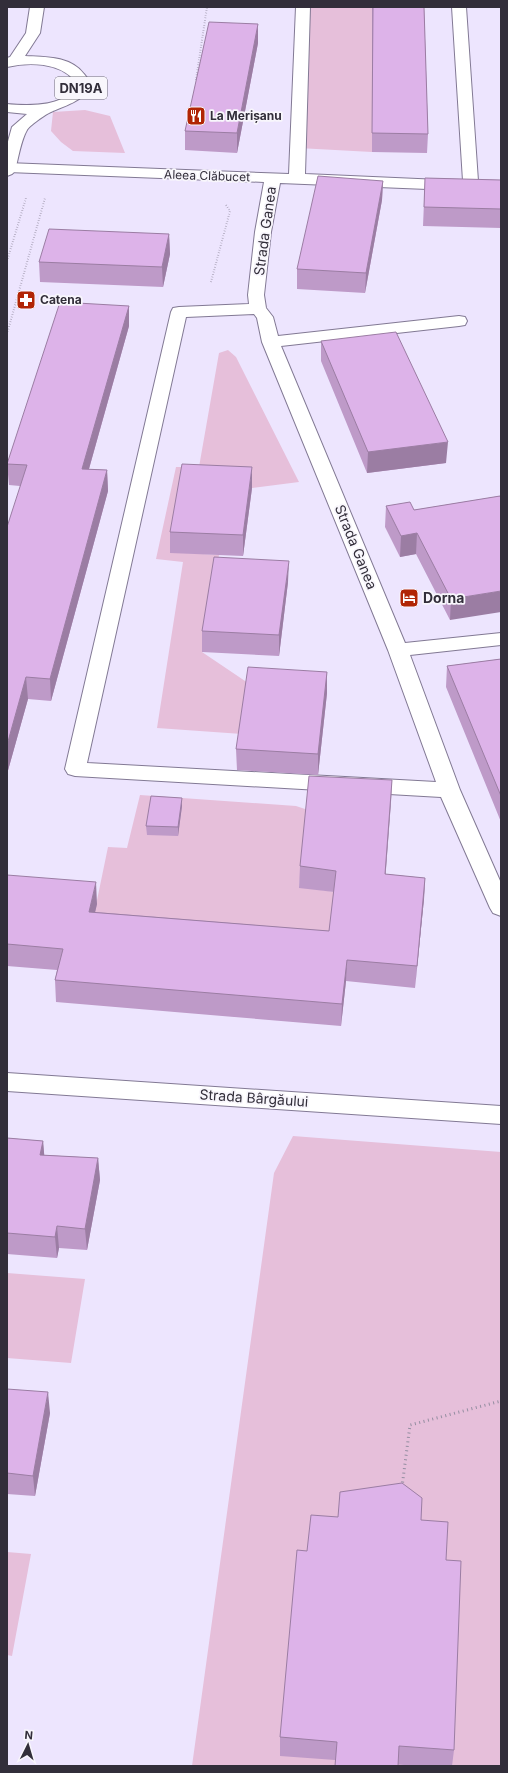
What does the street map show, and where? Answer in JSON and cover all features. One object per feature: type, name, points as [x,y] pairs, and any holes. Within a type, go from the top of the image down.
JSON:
[{"type":"street","name":"DN19A","points":[[7,108],[22,110],[44,109],[65,102],[76,95],[81,87],[81,79],[76,72],[65,66],[43,47],[37,7]]},
{"type":"street","name":"Strada Ganea","points":[[297,179],[303,7]]},
{"type":"street","points":[[459,7],[471,186]]},
{"type":"street","name":"DN19A","points":[[11,62],[43,47]]},
{"type":"street","name":"DN19A","points":[[11,62],[43,47]]},
{"type":"street","name":"DN19A","points":[[20,127],[44,109]]},
{"type":"street","points":[[7,114],[20,127],[8,169]]},
{"type":"street","name":"Aleea Clăbucet","points":[[8,169],[501,187]]},
{"type":"street","name":"Strada Ganea","points":[[273,178],[259,262],[256,295],[258,309],[265,317],[271,342],[398,650],[448,790],[501,908]]},
{"type":"street","points":[[258,309],[180,312],[75,769],[448,790]]},
{"type":"street","points":[[271,342],[459,321]]},
{"type":"street","points":[[398,650],[501,639]]},
{"type":"street","name":"Strada Bârgăului","points":[[7,1082],[501,1115]]},
{"type":"path","points":[[196,83],[207,7]]},
{"type":"path","points":[[7,261],[35,169]]},
{"type":"path","points":[[7,334],[46,193]]},
{"type":"path","points":[[203,311],[230,211],[222,202]]},
{"type":"path","points":[[402,1495],[410,1425],[501,1401]]},
{"type":"shaded area","points":[[303,7],[372,7],[372,152],[298,148]]},
{"type":"shaded area","points":[[85,110],[110,116],[125,153],[73,151],[61,142],[51,131],[53,112]]},
{"type":"shaded area","points":[[228,350],[236,357],[299,482],[252,488],[183,484],[171,552],[219,555],[202,652],[248,683],[242,734],[157,728],[183,562],[156,559],[176,467],[199,467],[219,353]]},
{"type":"shaded area","points":[[140,795],[296,806],[308,810],[299,887],[336,892],[328,953],[90,934],[108,847],[127,848]]},
{"type":"shaded area","points":[[293,1136],[501,1152],[501,1766],[192,1766],[274,1173]]},
{"type":"shaded area","points":[[7,1273],[85,1279],[71,1363],[7,1358]]},
{"type":"shaded area","points":[[7,1552],[31,1554],[12,1656],[7,1655]]},
{"type":"building","points":[[373,7],[424,7],[428,134],[372,133]]},
{"type":"building","points":[[209,22],[258,24],[237,133],[185,131]]},
{"type":"building","points":[[318,176],[383,181],[366,273],[297,269]]},
{"type":"building","points":[[425,178],[501,180],[501,209],[424,207]]},
{"type":"building","points":[[49,229],[169,234],[162,267],[39,262]]},
{"type":"building","points":[[60,302],[129,306],[82,469],[107,470],[50,679],[26,677],[7,745],[7,527],[27,465],[7,464]]},
{"type":"building","points":[[396,332],[448,442],[368,452],[321,341]]},
{"type":"building","points":[[182,464],[252,467],[243,535],[170,532]]},
{"type":"building","points":[[500,496],[501,591],[451,599],[417,533],[401,536],[386,506],[410,502],[414,510]]},
{"type":"building","points":[[214,557],[289,561],[279,635],[202,631]]},
{"type":"building","points":[[501,659],[501,796],[447,666]]},
{"type":"building","points":[[248,667],[327,672],[318,754],[236,749]]},
{"type":"building","points":[[309,776],[392,780],[385,874],[425,878],[417,966],[347,960],[342,1004],[55,980],[63,949],[7,944],[7,875],[96,882],[89,912],[329,931],[336,871],[300,866]]},
{"type":"building","points":[[151,796],[182,798],[178,827],[146,826]]},
{"type":"building","points":[[7,1138],[43,1141],[40,1155],[98,1158],[85,1229],[57,1226],[55,1237],[7,1233]]},
{"type":"building","points":[[7,1389],[48,1392],[33,1476],[7,1473]]},
{"type":"building","points":[[402,1483],[422,1498],[421,1520],[448,1522],[446,1560],[461,1561],[454,1750],[399,1746],[398,1766],[335,1766],[337,1742],[280,1737],[297,1550],[307,1551],[311,1515],[338,1517],[340,1492]]},
{"type":"place","name":"La Merișanu","points":[[196,116]]},
{"type":"place","name":"Catena","points":[[26,300]]},
{"type":"place","name":"Dorna","points":[[409,598]]}]
